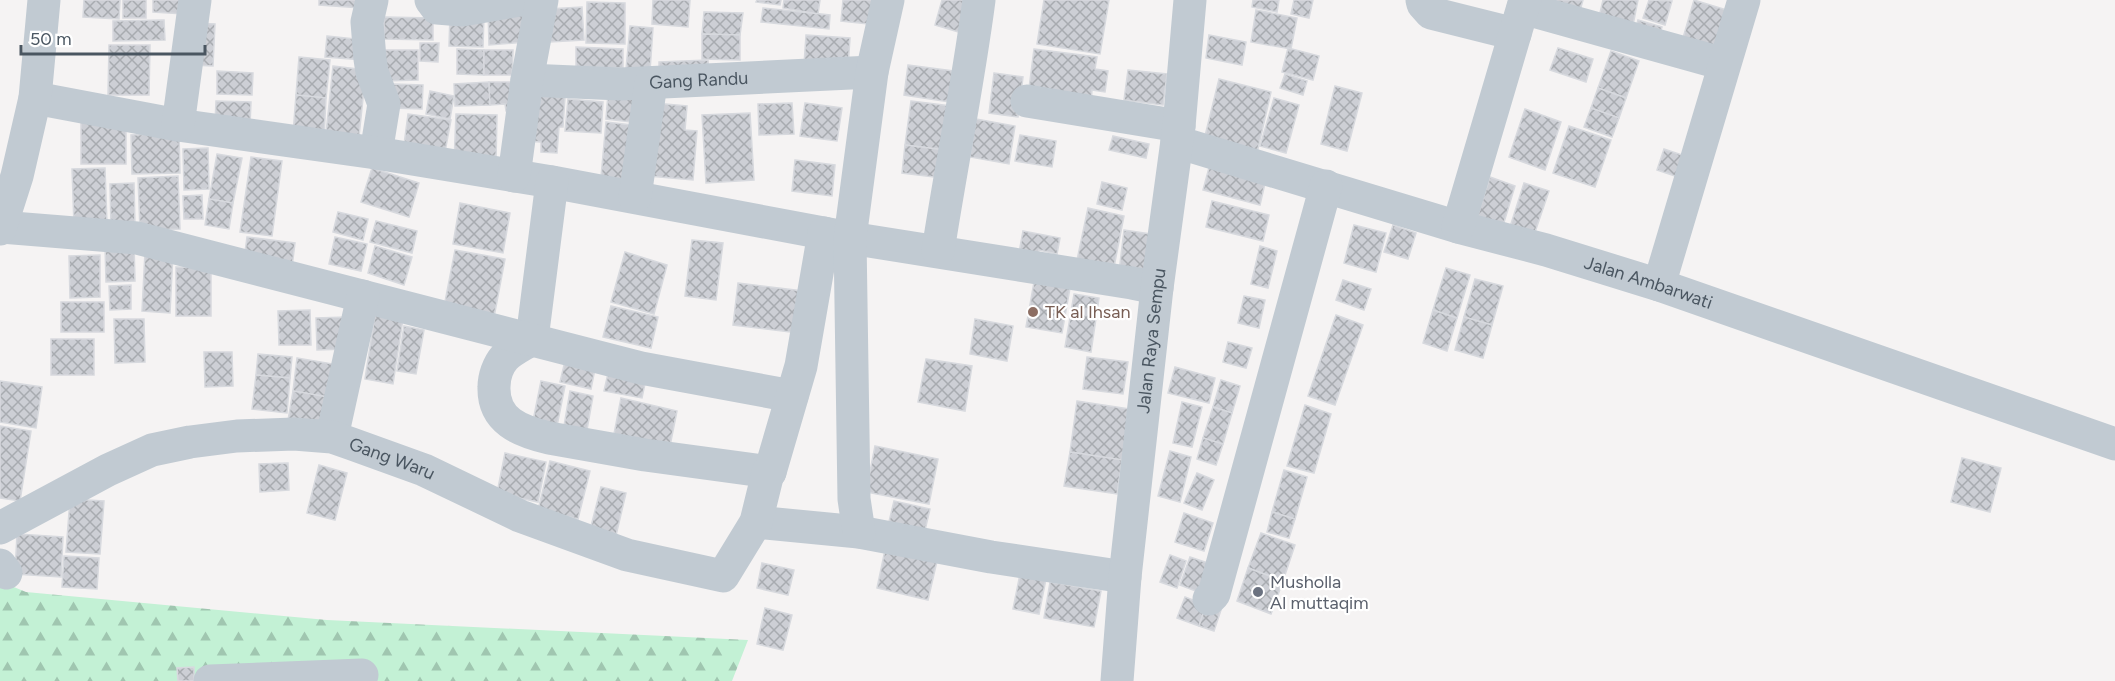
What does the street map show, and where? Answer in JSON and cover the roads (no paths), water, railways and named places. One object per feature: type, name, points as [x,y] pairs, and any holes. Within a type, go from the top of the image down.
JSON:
[{"type":"street","points":[[44,0],[35,98],[17,176],[0,228],[137,238],[641,368],[792,396]]},
{"type":"street","points":[[178,125],[195,0]]},
{"type":"street","points":[[372,0],[367,22],[370,59],[372,72],[384,104],[376,153]]},
{"type":"street","points":[[431,0],[437,8],[462,10],[520,0]]},
{"type":"street","points":[[514,176],[527,80],[542,0]]},
{"type":"street","points":[[888,0],[837,236],[768,473],[756,522],[859,532],[991,557],[1125,577]]},
{"type":"street","points":[[938,251],[951,163],[970,68],[979,0]]},
{"type":"street","name":"Jalan Raya Sempu","points":[[1117,681],[1125,577],[1157,288],[1178,134],[1190,0]]},
{"type":"street","points":[[1422,0],[1431,13],[1521,14],[1724,64]]},
{"type":"street","points":[[1659,285],[1744,0]]},
{"type":"street","points":[[1458,227],[1521,14]]},
{"type":"street","name":"Gang Randu","points":[[527,80],[621,84],[872,72]]},
{"type":"street","points":[[635,197],[651,83]]},
{"type":"street","points":[[35,98],[178,125],[376,153],[552,182],[837,236],[1157,288]]},
{"type":"street","name":"Jalan Ambarwati","points":[[1026,101],[1178,134],[1326,186],[1659,285],[2115,444]]},
{"type":"street","points":[[552,182],[532,339],[505,357],[497,370],[494,381],[494,398],[500,414],[512,425],[534,434],[581,445],[770,472]]},
{"type":"street","points":[[1209,599],[1214,594],[1326,186]]},
{"type":"street","points":[[837,236],[854,499],[859,532]]},
{"type":"street","points":[[332,437],[363,296]]},
{"type":"street","name":"Gang Waru","points":[[0,528],[108,470],[152,450],[237,436],[294,434],[332,437],[424,471],[520,516],[602,546],[662,564],[723,576],[756,522]]},
{"type":"street","points":[[210,681],[362,675]]},
{"type":"place","name":"TK al Ihsan","points":[[1033,312]]},
{"type":"place","name":"Musholla Al muttaqim","points":[[1258,592]]}]
